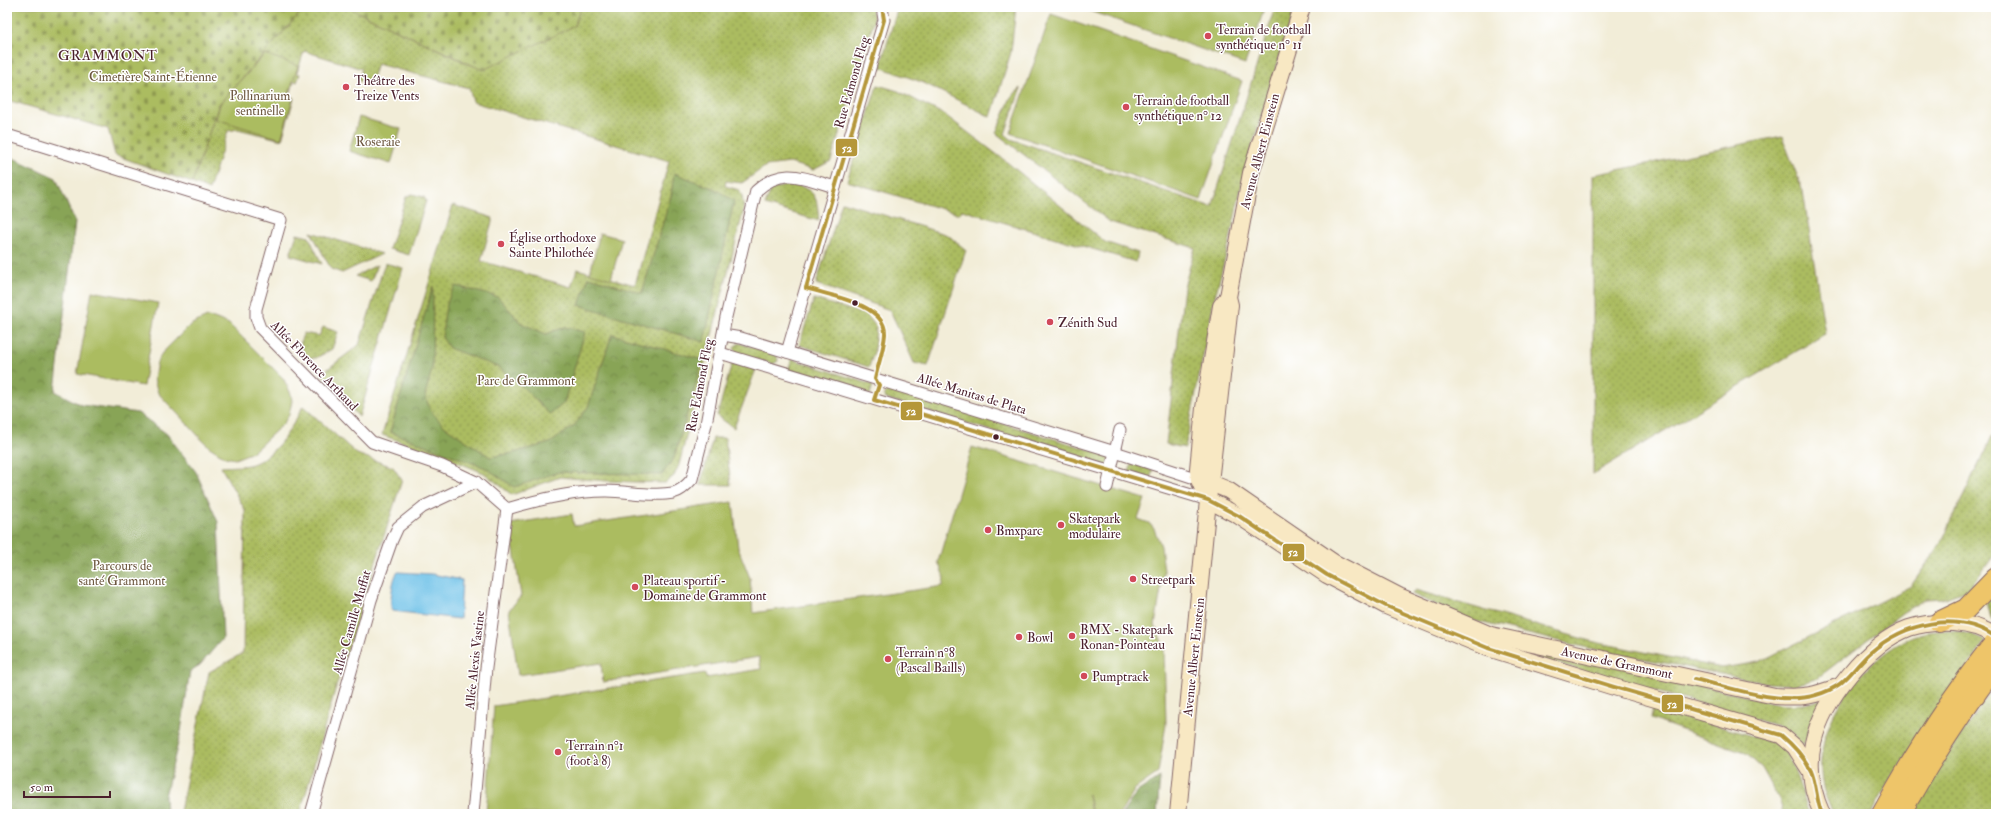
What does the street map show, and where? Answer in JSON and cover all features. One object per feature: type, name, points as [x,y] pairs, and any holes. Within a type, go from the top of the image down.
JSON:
[{"type":"highway","points":[[1939,622],[1966,609],[1996,578]]},
{"type":"highway","points":[[1882,814],[1913,759],[1959,690],[1992,636]]},
{"type":"highway","points":[[1900,814],[1929,763],[1974,695],[1996,666]]},
{"type":"main road","name":"Avenue Albert Einstein","points":[[1178,814],[1208,500],[1200,442],[1205,400],[1220,306],[1228,297],[1251,173],[1302,7]]},
{"type":"main road","name":"Avenue de Grammont","points":[[1205,481],[1228,490],[1392,601],[1488,648],[1614,687],[1781,735],[1795,747],[1811,772]]},
{"type":"main road","name":"Avenue de Grammont","points":[[1208,500],[1239,516],[1327,575],[1392,601],[1491,635],[1775,696],[1799,698],[1814,696],[1840,686]]},
{"type":"main road","points":[[1205,532],[1224,518],[1239,516]]},
{"type":"main road","points":[[1822,814],[1817,803],[1811,772],[1812,744],[1820,719],[1840,686],[1869,655],[1893,636],[1907,629],[1939,622],[1971,626],[1992,636]]},
{"type":"street","name":"Rue Edmond Fleg","points":[[787,352],[884,20],[882,7]]},
{"type":"street","name":"Allée Florence Arthaud","points":[[7,135],[281,220],[256,309],[256,317],[260,328],[360,432],[372,442],[442,466],[476,482],[506,509]]},
{"type":"street","name":"Rue Edmond Fleg","points":[[506,509],[540,499],[605,491],[647,494],[673,493],[687,486],[692,479],[704,431],[726,317],[756,192],[767,181],[790,174],[835,186]]},
{"type":"street","name":"Allée Manitas de Plata","points":[[723,335],[741,338],[1115,452],[1205,481]]},
{"type":"street","points":[[720,353],[1208,500]]},
{"type":"street","points":[[1107,487],[1120,430]]},
{"type":"street","name":"Allée Camille Muffat","points":[[312,814],[371,600],[392,540],[398,528],[422,508],[476,482]]},
{"type":"street","name":"Allée Alexis Vastine","points":[[473,814],[486,668],[506,509]]},
{"type":"green space","name":"Cimetière Saint-Étienne","points":[[7,7],[327,7],[300,13],[219,104],[192,183],[115,155],[108,129],[7,100]]},
{"type":"green space","name":"Parc de Grammont","points":[[327,7],[347,7],[471,65],[574,26],[581,7],[872,7],[874,20],[831,161],[813,170],[790,163],[766,166],[742,183],[726,181],[725,186],[739,190],[742,196],[744,209],[679,465],[674,476],[665,483],[606,481],[560,477],[512,495],[484,473],[445,457],[382,435],[453,205],[493,218],[481,261],[571,287],[577,269],[635,285],[669,161],[473,102],[469,88],[377,64],[370,84],[357,80],[362,69],[304,51],[297,73],[300,74],[297,82],[294,81],[290,96],[294,98],[282,140],[238,129],[228,131],[209,190],[192,183],[219,104],[300,13]]},
{"type":"green space","points":[[347,7],[581,7],[574,26],[483,70]]},
{"type":"green space","points":[[898,7],[1016,7],[1011,52],[991,117],[924,83],[880,67]]},
{"type":"green space","name":"Terrain de football synthétique n° 11","points":[[1078,7],[1265,7],[1245,64]]},
{"type":"green space","points":[[1275,7],[1295,7],[1245,169],[1230,240],[1214,300],[1185,448],[1166,444],[1184,287],[1195,248],[1110,222],[996,133],[1011,97],[1021,88],[1005,134],[1011,139],[1212,207]]},
{"type":"green space","name":"Terrain de football synthétique n° 12","points":[[1051,14],[1242,81],[1201,200],[1010,133]]},
{"type":"green space","name":"Pollinarium sentinelle","points":[[265,54],[298,66],[288,97],[293,99],[281,139],[216,119],[220,104]]},
{"type":"green space","points":[[878,85],[898,91],[945,115],[1003,159],[1105,242],[1138,253],[1136,262],[962,210],[959,214],[847,181]]},
{"type":"green space","name":"Roseraie","points":[[359,117],[401,129],[391,164],[349,151]]},
{"type":"green space","points":[[1782,136],[1803,191],[1825,334],[1593,474],[1593,175]]},
{"type":"green space","name":"Parcours de santé Grammont","points":[[7,155],[56,178],[75,222],[55,391],[81,405],[138,413],[167,434],[196,472],[218,522],[223,638],[200,665],[190,671],[181,731],[165,796],[166,814],[7,814]]},
{"type":"green space","points":[[674,173],[715,189],[734,201],[704,342],[579,305],[589,277],[642,293],[671,196]]},
{"type":"green space","points":[[794,184],[807,190],[814,196],[819,221],[765,205],[771,189]]},
{"type":"green space","points":[[412,194],[424,197],[426,201],[409,255],[389,249],[406,197]]},
{"type":"green space","points":[[842,202],[948,235],[966,250],[928,366],[914,363],[890,310],[816,284]]},
{"type":"green space","points":[[311,232],[382,254],[342,273],[331,269]]},
{"type":"green space","points":[[600,233],[622,239],[611,279],[590,273]]},
{"type":"green space","points":[[297,234],[309,237],[322,264],[290,255]]},
{"type":"green space","points":[[385,263],[403,268],[359,417],[321,374],[359,345]]},
{"type":"green space","points":[[377,265],[371,281],[355,276]]},
{"type":"green space","points":[[433,286],[432,369],[425,395],[430,410],[444,426],[490,457],[513,453],[550,443],[574,426],[588,407],[612,334],[703,360],[674,458],[662,475],[559,472],[514,487],[486,468],[390,432]]},
{"type":"green space","points":[[456,286],[498,297],[521,323],[546,334],[565,327],[585,332],[564,403],[550,415],[524,388],[498,367],[449,348],[442,337],[445,311],[450,295]]},
{"type":"green space","points":[[92,291],[158,303],[143,386],[77,374]]},
{"type":"green space","points":[[814,299],[867,315],[876,327],[874,352],[869,367],[799,345]]},
{"type":"green space","points":[[207,317],[229,324],[283,378],[291,394],[292,401],[289,415],[283,424],[253,452],[235,459],[225,457],[208,446],[158,393],[154,379],[157,362],[162,353],[190,325]]},
{"type":"green space","points":[[323,327],[338,332],[332,349],[316,358],[309,358],[301,346],[302,337],[304,333],[319,336]]},
{"type":"green space","points":[[739,343],[777,355],[778,361],[773,364],[737,354],[734,347]]},
{"type":"green space","points":[[792,359],[873,385],[870,395],[788,370]]},
{"type":"green space","points":[[732,363],[756,369],[734,428],[717,416]]},
{"type":"green space","points":[[887,388],[1110,456],[1107,466],[884,398]]},
{"type":"green space","points":[[303,406],[357,454],[393,467],[402,480],[335,690],[300,814],[182,814],[180,811],[209,672],[243,653],[245,510],[221,467],[247,465],[263,459],[284,439]]},
{"type":"green space","points":[[1996,428],[1996,553],[1981,573],[1966,590],[1946,598],[1925,599],[1902,613],[1816,679],[1795,685],[1767,683],[1588,648],[1516,631],[1467,619],[1412,594],[1415,590],[1590,641],[1722,668],[1759,662],[1911,586],[1941,543]]},
{"type":"green space","points":[[713,438],[725,438],[731,485],[700,485]]},
{"type":"green space","points":[[972,447],[1145,499],[1138,519],[1149,523],[1154,529],[1161,546],[1164,571],[1155,625],[1164,647],[1166,724],[1158,773],[1135,789],[1120,814],[1092,814],[1088,794],[1091,814],[486,814],[494,706],[705,673],[706,678],[761,669],[759,657],[603,682],[601,663],[518,675],[509,610],[521,596],[510,524],[572,514],[574,526],[733,502],[738,548],[750,578],[753,613],[943,586],[944,577],[938,562]]},
{"type":"green space","points":[[1132,463],[1153,470],[1150,479],[1129,472]]},
{"type":"green space","points":[[1996,590],[1996,621],[1990,618],[1986,602]]},
{"type":"green space","points":[[1464,629],[1783,705],[1805,704],[1822,699],[1813,714],[1806,740],[1802,745],[1794,735],[1779,726],[1488,644]]},
{"type":"green space","points":[[1948,630],[1972,634],[1986,640],[1888,783],[1872,814],[1834,814],[1824,790],[1821,765],[1824,740],[1833,716],[1847,693],[1864,672],[1883,655],[1904,641],[1925,633]]},
{"type":"green space","points":[[1996,684],[1996,804],[1987,814],[1912,814],[1945,758]]},
{"type":"green space","points":[[1653,707],[1766,740],[1782,747],[1793,765],[1809,814],[1783,814],[1780,801],[1762,768],[1744,752],[1651,719]]},
{"type":"green space","points":[[1160,777],[1157,814],[1122,814],[1137,792]]},
{"type":"water","points":[[398,572],[432,574],[462,580],[460,619],[392,611],[392,590],[396,574]]},
{"type":"transit line","name":"52","points":[[806,288],[884,20],[882,7]]},
{"type":"transit line","name":"52","points":[[806,288],[854,302],[876,315],[883,324],[885,334],[875,379],[879,385],[874,400],[1208,500],[1239,516],[1327,575],[1386,606],[1488,648],[1614,687],[1781,735],[1798,752],[1811,771],[1822,814]]},
{"type":"transit line","name":"52","points":[[1694,679],[1771,697],[1802,698],[1816,695],[1835,687],[1847,678],[1870,653],[1898,634],[1914,628],[1948,622],[1964,624],[1980,629],[1996,637]]},
{"type":"place","name":"Terrain de football synthétique n° 11","points":[[1208,36]]},
{"type":"place","name":"Théâtre des Treize Vents","points":[[346,87]]},
{"type":"place","name":"Terrain de football synthétique n° 12","points":[[1126,107]]},
{"type":"place","name":"Église orthodoxe Sainte Philothée","points":[[501,244]]},
{"type":"place","name":"Zénith Sud","points":[[1050,322]]},
{"type":"place","name":"Skatepark modulaire","points":[[1061,525]]},
{"type":"place","name":"Bmxparc","points":[[988,530]]},
{"type":"place","name":"Streetpark","points":[[1133,579]]},
{"type":"place","name":"Plateau sportif - Domaine de Grammont","points":[[635,587]]},
{"type":"place","name":"BMX - Skatepark Ronan-Pointeau","points":[[1072,636]]},
{"type":"place","name":"Bowl","points":[[1019,637]]},
{"type":"place","name":"Terrain n°8 (Pascal Baills)","points":[[888,659]]},
{"type":"place","name":"Pumptrack","points":[[1084,676]]},
{"type":"place","name":"Terrain n°1 (foot à 8)","points":[[558,752]]},
{"type":"district","name":"GRAMMONT","points":[[108,55]]}]
